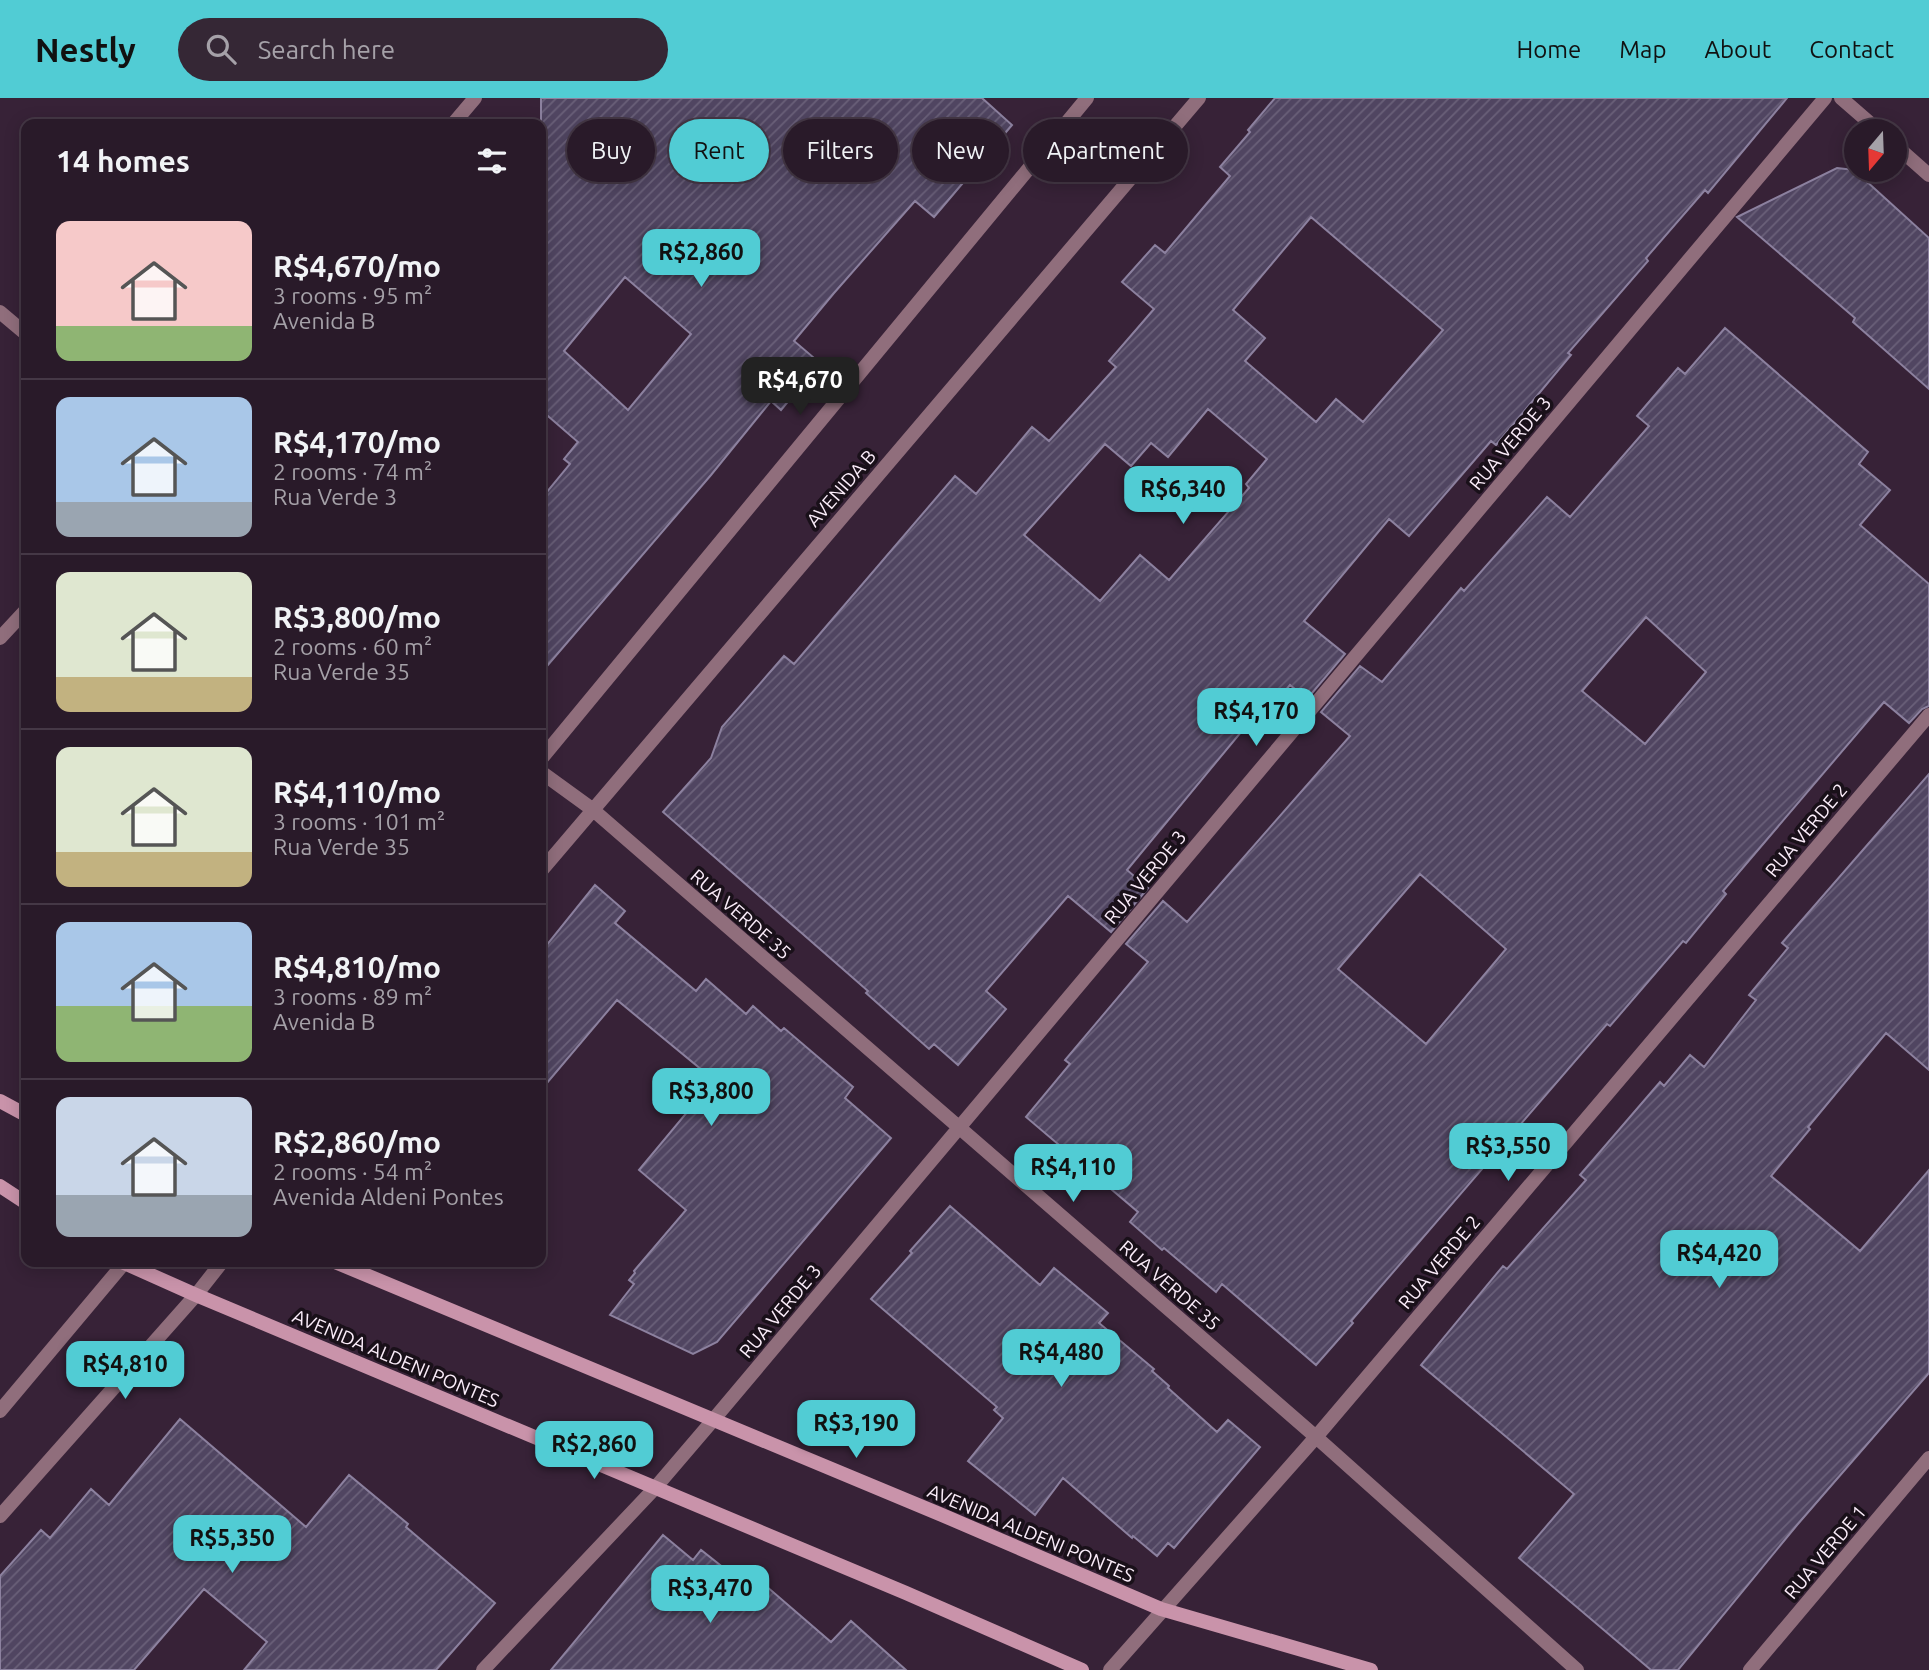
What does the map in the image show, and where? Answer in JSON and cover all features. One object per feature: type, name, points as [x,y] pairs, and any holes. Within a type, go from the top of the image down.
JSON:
[{"type":"main road","points":[[0,1101],[21,1112]]},
{"type":"main road","points":[[0,1186],[21,1200]]},
{"type":"main road","name":"AVENIDA ALDENI PONTES","points":[[135,1267],[906,1592],[1082,1670]]},
{"type":"main road","name":"AVENIDA ALDENI PONTES","points":[[347,1267],[1161,1609],[1371,1670]]},
{"type":"street","points":[[457,119],[475,98]]},
{"type":"street","points":[[546,753],[1087,98]]},
{"type":"street","name":"AVENIDA B","points":[[546,865],[1199,98]]},
{"type":"street","name":"RUA VERDE 3","points":[[483,1670],[655,1488],[714,1419],[1825,98]]},
{"type":"street","points":[[1842,98],[1866,119]]},
{"type":"street","points":[[1908,156],[1929,175]]},
{"type":"street","points":[[0,312],[21,330]]},
{"type":"street","points":[[0,638],[21,615]]},
{"type":"street","name":"RUA VERDE 2","points":[[1110,1670],[1161,1609],[1316,1437],[1929,715]]},
{"type":"street","name":"RUA VERDE 35","points":[[546,776],[592,809],[1316,1437],[1577,1670]]},
{"type":"street","points":[[0,1411],[120,1267]]},
{"type":"street","points":[[0,1516],[218,1267]]},
{"type":"street","name":"RUA VERDE 1","points":[[1750,1670],[1929,1458]]},
{"type":"building","points":[[541,98],[982,98],[1005,119],[912,119],[912,182],[964,182],[934,217],[915,201],[834,293],[794,341],[820,363],[781,410],[771,401],[546,667],[546,493],[570,464],[564,459],[578,442],[546,414],[546,119],[541,119]],"holes":[[[625,277],[691,334],[628,410],[564,351]]]},
{"type":"building","points":[[1275,98],[1787,98],[1708,193],[1705,190],[1646,258],[1648,261],[1568,353],[1571,355],[1496,445],[1491,441],[1409,536],[1389,519],[1304,621],[1345,654],[1307,699],[1290,685],[1251,731],[1246,726],[1127,870],[1148,888],[1111,932],[1068,896],[986,991],[1006,1009],[958,1065],[934,1044],[929,1049],[866,993],[868,991],[663,812],[711,758],[722,727],[784,656],[794,664],[955,476],[976,494],[1032,427],[1049,441],[1116,367],[1109,361],[1154,309],[1122,282],[1155,245],[1165,253],[1230,176],[1220,167],[1250,132],[1248,130]],"holes":[[[1311,217],[1443,330],[1363,422],[1336,399],[1316,422],[1245,361],[1265,338],[1233,310]],[[1208,409],[1267,459],[1246,484],[1249,488],[1169,580],[1140,555],[1100,601],[1024,535],[1105,444],[1131,466],[1151,443],[1168,457]]]},
{"type":"building","points":[[1837,168],[1844,169],[1844,182],[1867,182],[1929,238],[1929,389],[1853,322],[1855,318],[1737,217]]},
{"type":"building","points":[[1725,328],[1868,452],[1859,464],[1890,490],[1860,525],[1929,584],[1929,706],[1922,709],[1909,723],[1884,702],[1723,891],[1726,894],[1686,943],[1683,941],[1610,1026],[1607,1024],[1316,1365],[1222,1284],[1216,1292],[1164,1248],[1162,1250],[1130,1222],[1138,1212],[1026,1117],[1070,1064],[1065,1060],[1148,962],[1126,944],[1163,901],[1187,922],[1350,736],[1321,712],[1360,666],[1382,682],[1461,588],[1464,591],[1547,497],[1570,517],[1649,426],[1637,416],[1678,368],[1685,374]],"holes":[[[1646,617],[1706,672],[1645,744],[1582,691]],[[1420,874],[1506,949],[1426,1044],[1338,969]]]},
{"type":"building","points":[[1929,774],[1929,1070],[1886,1033],[1771,1176],[1860,1251],[1929,1170],[1929,1373],[1797,1525],[1678,1670],[1651,1670],[1519,1558],[1574,1494],[1421,1365],[1503,1266],[1507,1269],[1586,1180],[1580,1175],[1660,1082],[1664,1086],[1690,1055],[1704,1067],[1756,1000],[1749,995],[1788,948],[1782,943]]},
{"type":"building","points":[[595,885],[625,911],[615,923],[696,991],[706,979],[746,1014],[753,1006],[781,1031],[784,1028],[853,1087],[845,1098],[891,1138],[717,1342],[693,1354],[610,1315],[634,1284],[629,1280],[634,1271],[686,1210],[639,1170],[714,1080],[617,1000],[546,1084],[546,946]]},
{"type":"building","points":[[950,1206],[1040,1285],[1054,1268],[1108,1313],[1099,1323],[1154,1369],[1152,1371],[1168,1388],[1217,1432],[1228,1420],[1260,1447],[1174,1548],[1168,1543],[1157,1556],[1133,1536],[1132,1538],[1063,1478],[1035,1515],[968,1461],[1003,1418],[994,1410],[997,1407],[871,1299]]},
{"type":"building","points":[[180,1419],[306,1527],[349,1475],[495,1603],[436,1670],[244,1670],[267,1642],[204,1589],[134,1670],[0,1670],[0,1576],[41,1530],[50,1538],[91,1489],[109,1505]]},
{"type":"building","points":[[663,1535],[693,1560],[701,1550],[734,1576],[744,1567],[831,1642],[851,1621],[906,1670],[551,1670]]}]
